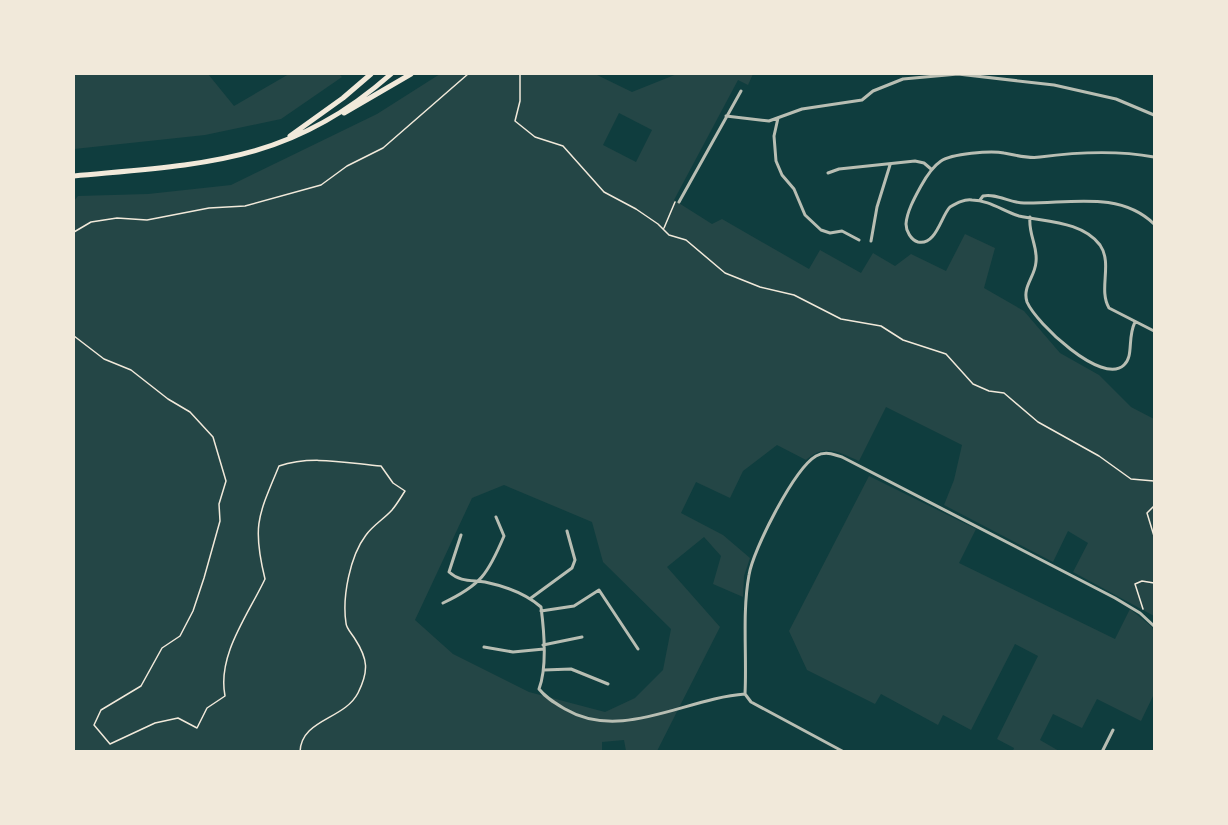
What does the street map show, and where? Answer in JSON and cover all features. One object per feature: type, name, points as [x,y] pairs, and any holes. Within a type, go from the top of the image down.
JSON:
[{"type":"main road","points":[[279,144],[343,98],[371,74]]},
{"type":"main road","points":[[332,119],[391,74]]},
{"type":"main road","points":[[74,176],[210,162],[279,144],[369,101],[411,74]]},
{"type":"street","points":[[726,116],[757,121],[778,118],[802,109],[862,100],[873,91],[903,79],[958,74],[1054,85],[1116,99],[1155,115]]},
{"type":"street","points":[[679,202],[741,90]]},
{"type":"street","points":[[778,118],[774,136],[778,168],[794,189],[805,215],[821,230],[830,233],[842,231],[859,240]]},
{"type":"street","points":[[1155,157],[1110,152],[1065,152],[1030,157],[996,152],[952,156],[940,161],[932,169],[918,191],[906,229],[913,239],[921,242],[930,239],[946,210],[955,203],[967,200],[979,201],[1030,218],[1066,225],[1098,243],[1106,260],[1107,305],[1116,313],[1155,331]]},
{"type":"street","points":[[828,173],[838,169],[920,161],[932,169]]},
{"type":"street","points":[[872,241],[877,207],[890,165]]},
{"type":"street","points":[[979,201],[983,196],[990,195],[1024,203],[1056,200],[1105,201],[1131,209],[1155,224]]},
{"type":"street","points":[[1030,218],[1029,231],[1034,242],[1036,263],[1026,295],[1031,308],[1050,332],[1071,350],[1099,368],[1114,371],[1124,366],[1129,358],[1129,333],[1135,322]]},
{"type":"street","points":[[844,752],[752,702],[745,694],[747,581],[752,562],[795,477],[809,461],[822,454],[842,457],[1115,598],[1146,617],[1155,626]]},
{"type":"street","points":[[443,603],[469,591],[480,582],[504,536],[496,517]]},
{"type":"street","points":[[531,598],[572,568],[575,560],[567,531]]},
{"type":"street","points":[[461,534],[449,572],[461,580],[480,582],[531,598],[541,607],[544,670],[539,689],[544,696],[569,712],[590,721],[599,722],[667,713],[745,694]]},
{"type":"street","points":[[541,611],[574,606],[599,590],[638,649]]},
{"type":"street","points":[[484,646],[513,652],[582,637]]},
{"type":"street","points":[[544,670],[571,669],[608,684]]},
{"type":"street","points":[[1102,752],[1113,730]]},
{"type":"path","points":[[74,232],[91,222],[117,218],[147,220],[209,208],[245,206],[321,185],[347,166],[383,147],[468,74]]},
{"type":"path","points":[[520,74],[520,101],[515,121],[535,137],[563,146],[604,192],[636,208],[669,235],[686,240],[725,273],[760,287],[794,295],[841,318],[881,326],[903,340],[946,354],[973,384],[989,391],[1004,393],[1038,422],[1099,456],[1131,479],[1155,481]]},
{"type":"path","points":[[663,229],[678,194],[685,191]]},
{"type":"path","points":[[74,336],[104,359],[131,370],[168,399],[190,412],[213,437],[226,481],[219,504],[220,521],[204,578],[193,611],[180,636],[162,648],[141,686],[101,710],[94,725],[110,744],[154,723],[178,718],[197,728],[207,708],[225,696],[222,679],[228,654],[266,579],[258,548],[256,526],[279,466],[293,461],[321,460],[381,466],[393,483],[405,491],[392,510],[365,536],[355,555],[347,598],[345,625],[361,648],[368,669],[357,696],[337,716],[313,725],[300,743],[300,752]]},
{"type":"path","points":[[1155,506],[1147,513],[1155,536]]},
{"type":"path","points":[[1146,617],[1135,584],[1142,581],[1155,583]]},
{"type":"shaded area","points":[[74,74],[208,74],[234,106],[289,74],[339,74],[342,77],[281,119],[205,135],[74,149]]},
{"type":"shaded area","points":[[440,74],[595,74],[632,92],[677,74],[753,74],[748,85],[738,80],[674,200],[712,224],[722,219],[809,269],[820,250],[861,273],[873,253],[895,266],[911,254],[946,271],[965,234],[995,248],[984,288],[1024,311],[1060,353],[1099,375],[1131,407],[1154,419],[1154,616],[1073,572],[1088,543],[1068,531],[1053,562],[944,505],[954,480],[962,445],[886,407],[859,461],[838,452],[825,450],[806,460],[777,445],[743,471],[730,498],[696,482],[681,513],[723,535],[750,558],[744,576],[743,597],[713,584],[721,556],[704,537],[667,567],[720,627],[657,751],[626,751],[624,740],[602,742],[602,752],[74,752],[74,201],[78,196],[148,194],[231,185],[377,114]],"holes":[[[619,113],[652,130],[636,162],[603,145]],[[504,485],[592,522],[603,562],[671,629],[663,670],[635,698],[605,712],[529,692],[453,654],[415,620],[472,498]]]},
{"type":"shaded area","points":[[869,476],[976,529],[959,563],[1115,639],[1130,609],[1152,627],[1154,633],[1154,694],[1141,721],[1097,699],[1082,728],[1053,714],[1040,740],[1059,751],[1013,751],[1014,748],[997,739],[1038,656],[1015,644],[971,730],[943,715],[938,725],[881,694],[875,704],[807,670],[789,631]]}]
